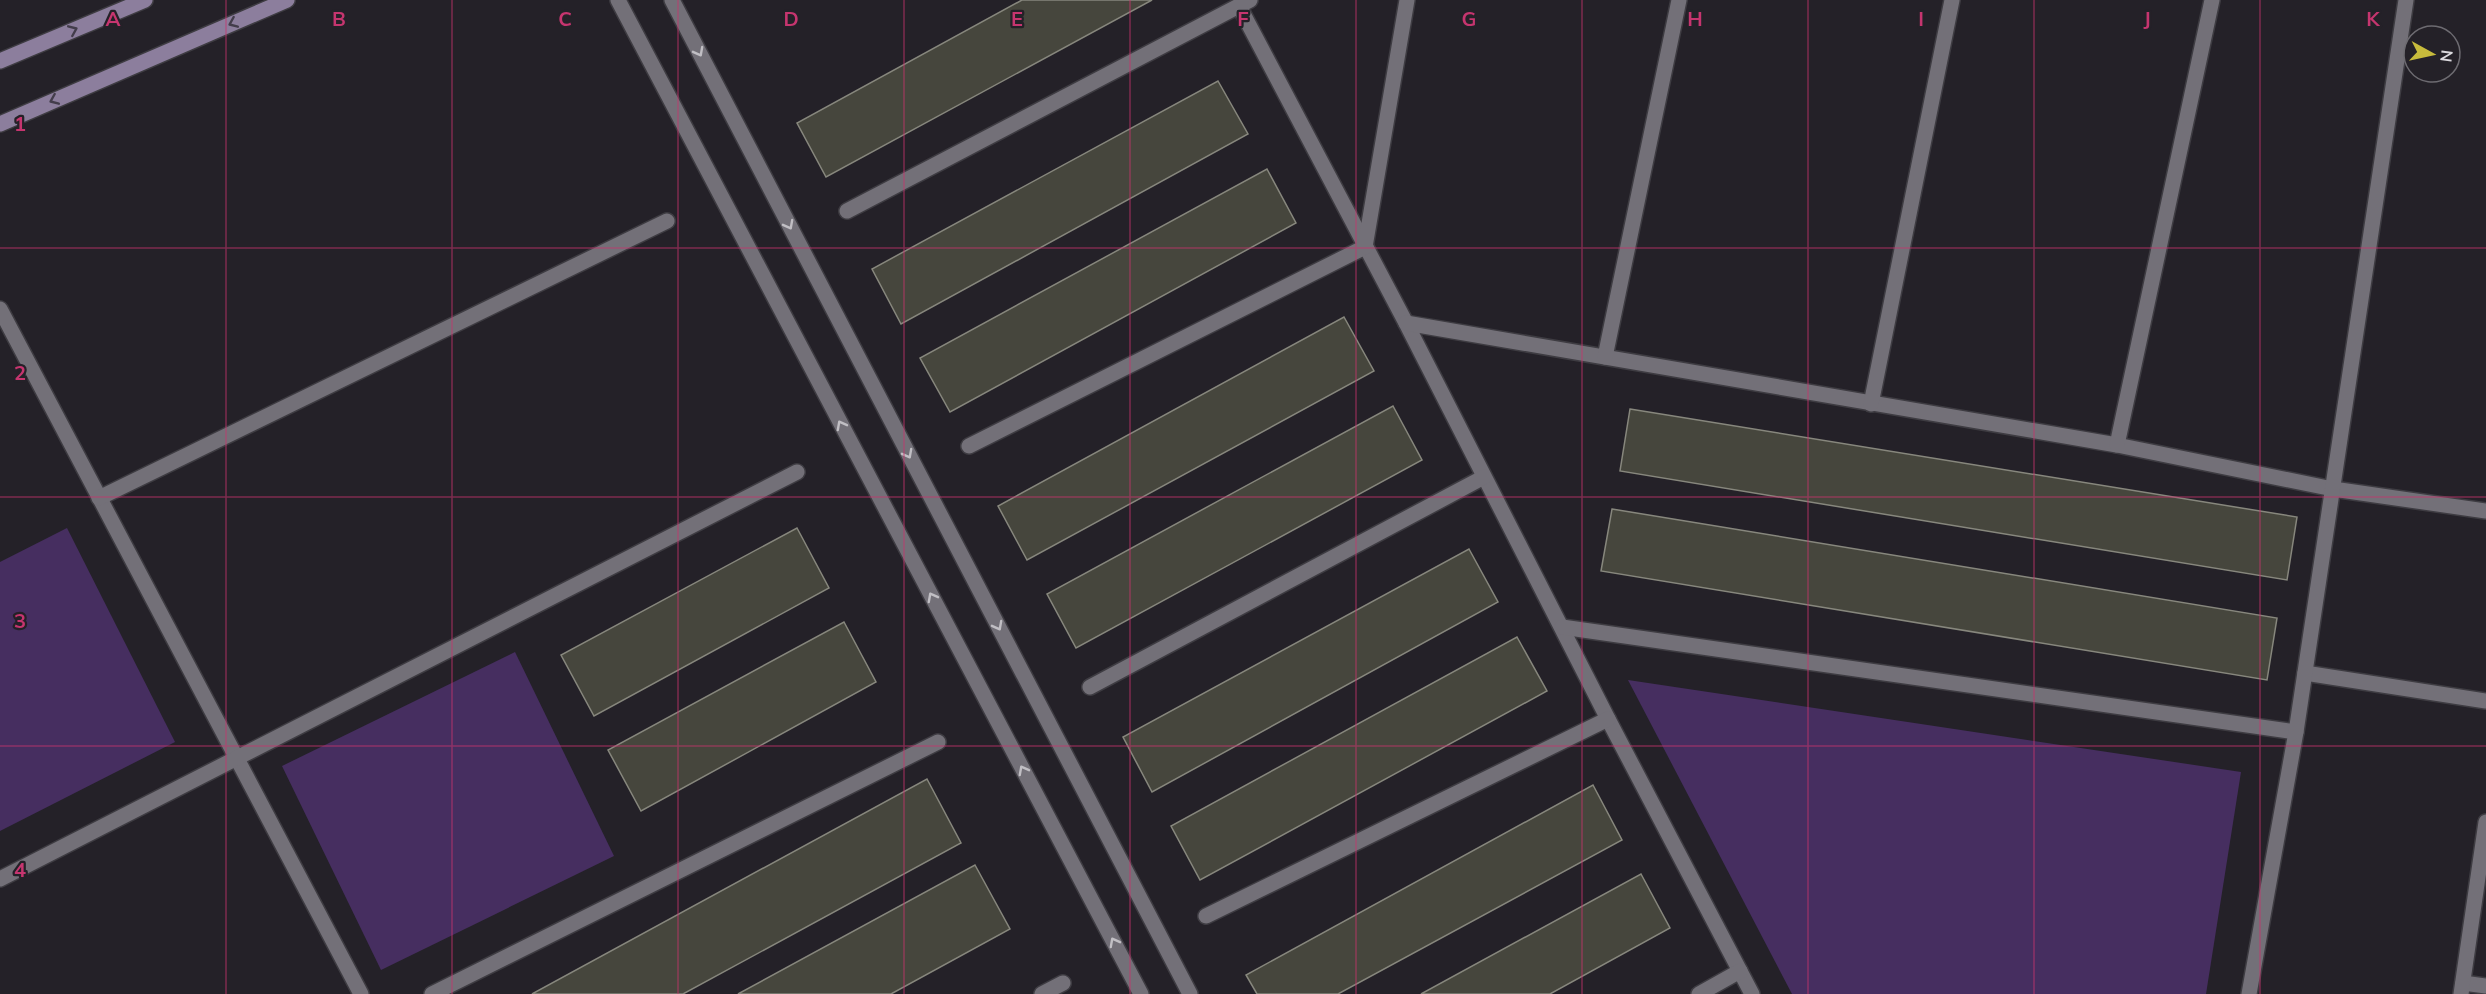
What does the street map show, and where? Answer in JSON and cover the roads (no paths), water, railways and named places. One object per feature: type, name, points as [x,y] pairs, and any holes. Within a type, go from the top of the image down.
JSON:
[{"type":"main road","points":[[0,61],[145,0]]},
{"type":"main road","points":[[0,124],[287,0]]},
{"type":"street","points":[[618,0],[1141,994]]},
{"type":"street","points":[[672,0],[1190,994]]},
{"type":"street","points":[[1365,247],[1407,0]]},
{"type":"street","points":[[1605,357],[1679,0]]},
{"type":"street","points":[[1871,404],[1952,0]]},
{"type":"street","points":[[2117,445],[2212,0]]},
{"type":"street","points":[[2249,994],[2296,732],[2406,0]]},
{"type":"street","points":[[847,211],[1244,3],[1365,247],[1407,323],[1608,719],[1752,994]]},
{"type":"street","points":[[99,498],[667,221]]},
{"type":"street","points":[[969,446],[1365,247]]},
{"type":"street","points":[[0,309],[361,994]]},
{"type":"street","points":[[1407,323],[2117,445],[2333,489],[2486,511]]},
{"type":"street","points":[[0,879],[797,472]]},
{"type":"street","points":[[1090,687],[1484,477]]},
{"type":"street","points":[[1562,627],[2296,732]]},
{"type":"street","points":[[2305,673],[2486,701]]},
{"type":"street","points":[[1206,916],[1608,719]]},
{"type":"street","points":[[432,994],[938,742]]},
{"type":"street","points":[[2486,822],[2462,988],[2486,986]]},
{"type":"street","points":[[1699,994],[1740,971]]},
{"type":"street","points":[[1042,994],[1063,983]]}]
